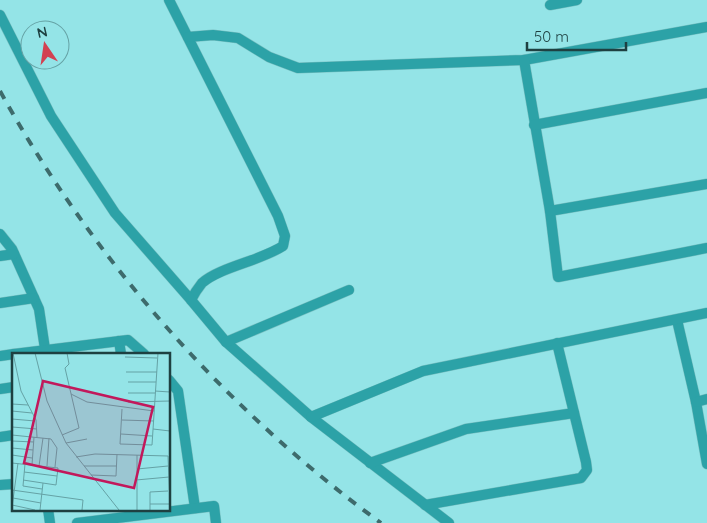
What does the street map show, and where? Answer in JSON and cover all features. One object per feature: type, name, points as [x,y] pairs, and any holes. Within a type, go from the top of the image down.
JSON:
[{"type":"street","points":[[169,0],[278,216],[285,236],[283,246],[272,253],[214,275],[201,284],[191,300]]},
{"type":"street","points":[[550,5],[577,0]]},
{"type":"street","points":[[0,15],[51,116],[114,213],[226,342],[311,417],[449,523]]},
{"type":"street","points":[[188,37],[214,34],[238,38],[269,56],[298,68],[524,60],[707,27]]},
{"type":"street","points":[[524,60],[550,212],[558,277],[707,248]]},
{"type":"street","points":[[534,125],[707,93]]},
{"type":"street","points":[[550,212],[707,184]]},
{"type":"street","points":[[0,234],[14,254],[39,309],[45,349]]},
{"type":"street","points":[[0,256],[14,254]]},
{"type":"street","points":[[226,342],[349,290]]},
{"type":"street","points":[[0,303],[34,298]]},
{"type":"street","points":[[311,417],[423,371],[707,313]]},
{"type":"street","points":[[677,320],[696,402],[707,464]]},
{"type":"street","points":[[26,353],[45,349],[78,350],[128,340],[143,353]]},
{"type":"street","points":[[119,341],[121,353]]},
{"type":"street","points":[[425,505],[581,478],[587,470],[586,462],[557,343]]},
{"type":"street","points":[[170,381],[178,391],[196,508]]},
{"type":"street","points":[[696,402],[707,399]]},
{"type":"street","points":[[370,463],[466,429],[574,413]]},
{"type":"street","points":[[170,510],[214,506],[216,523]]},
{"type":"street","points":[[48,510],[50,523]]},
{"type":"street","points":[[95,510],[96,520]]},
{"type":"street","points":[[77,523],[142,512],[169,510]]},
{"type":"railway","points":[[0,91],[37,154],[77,214],[120,272],[167,328],[216,381],[268,431],[323,478],[381,523]]}]
